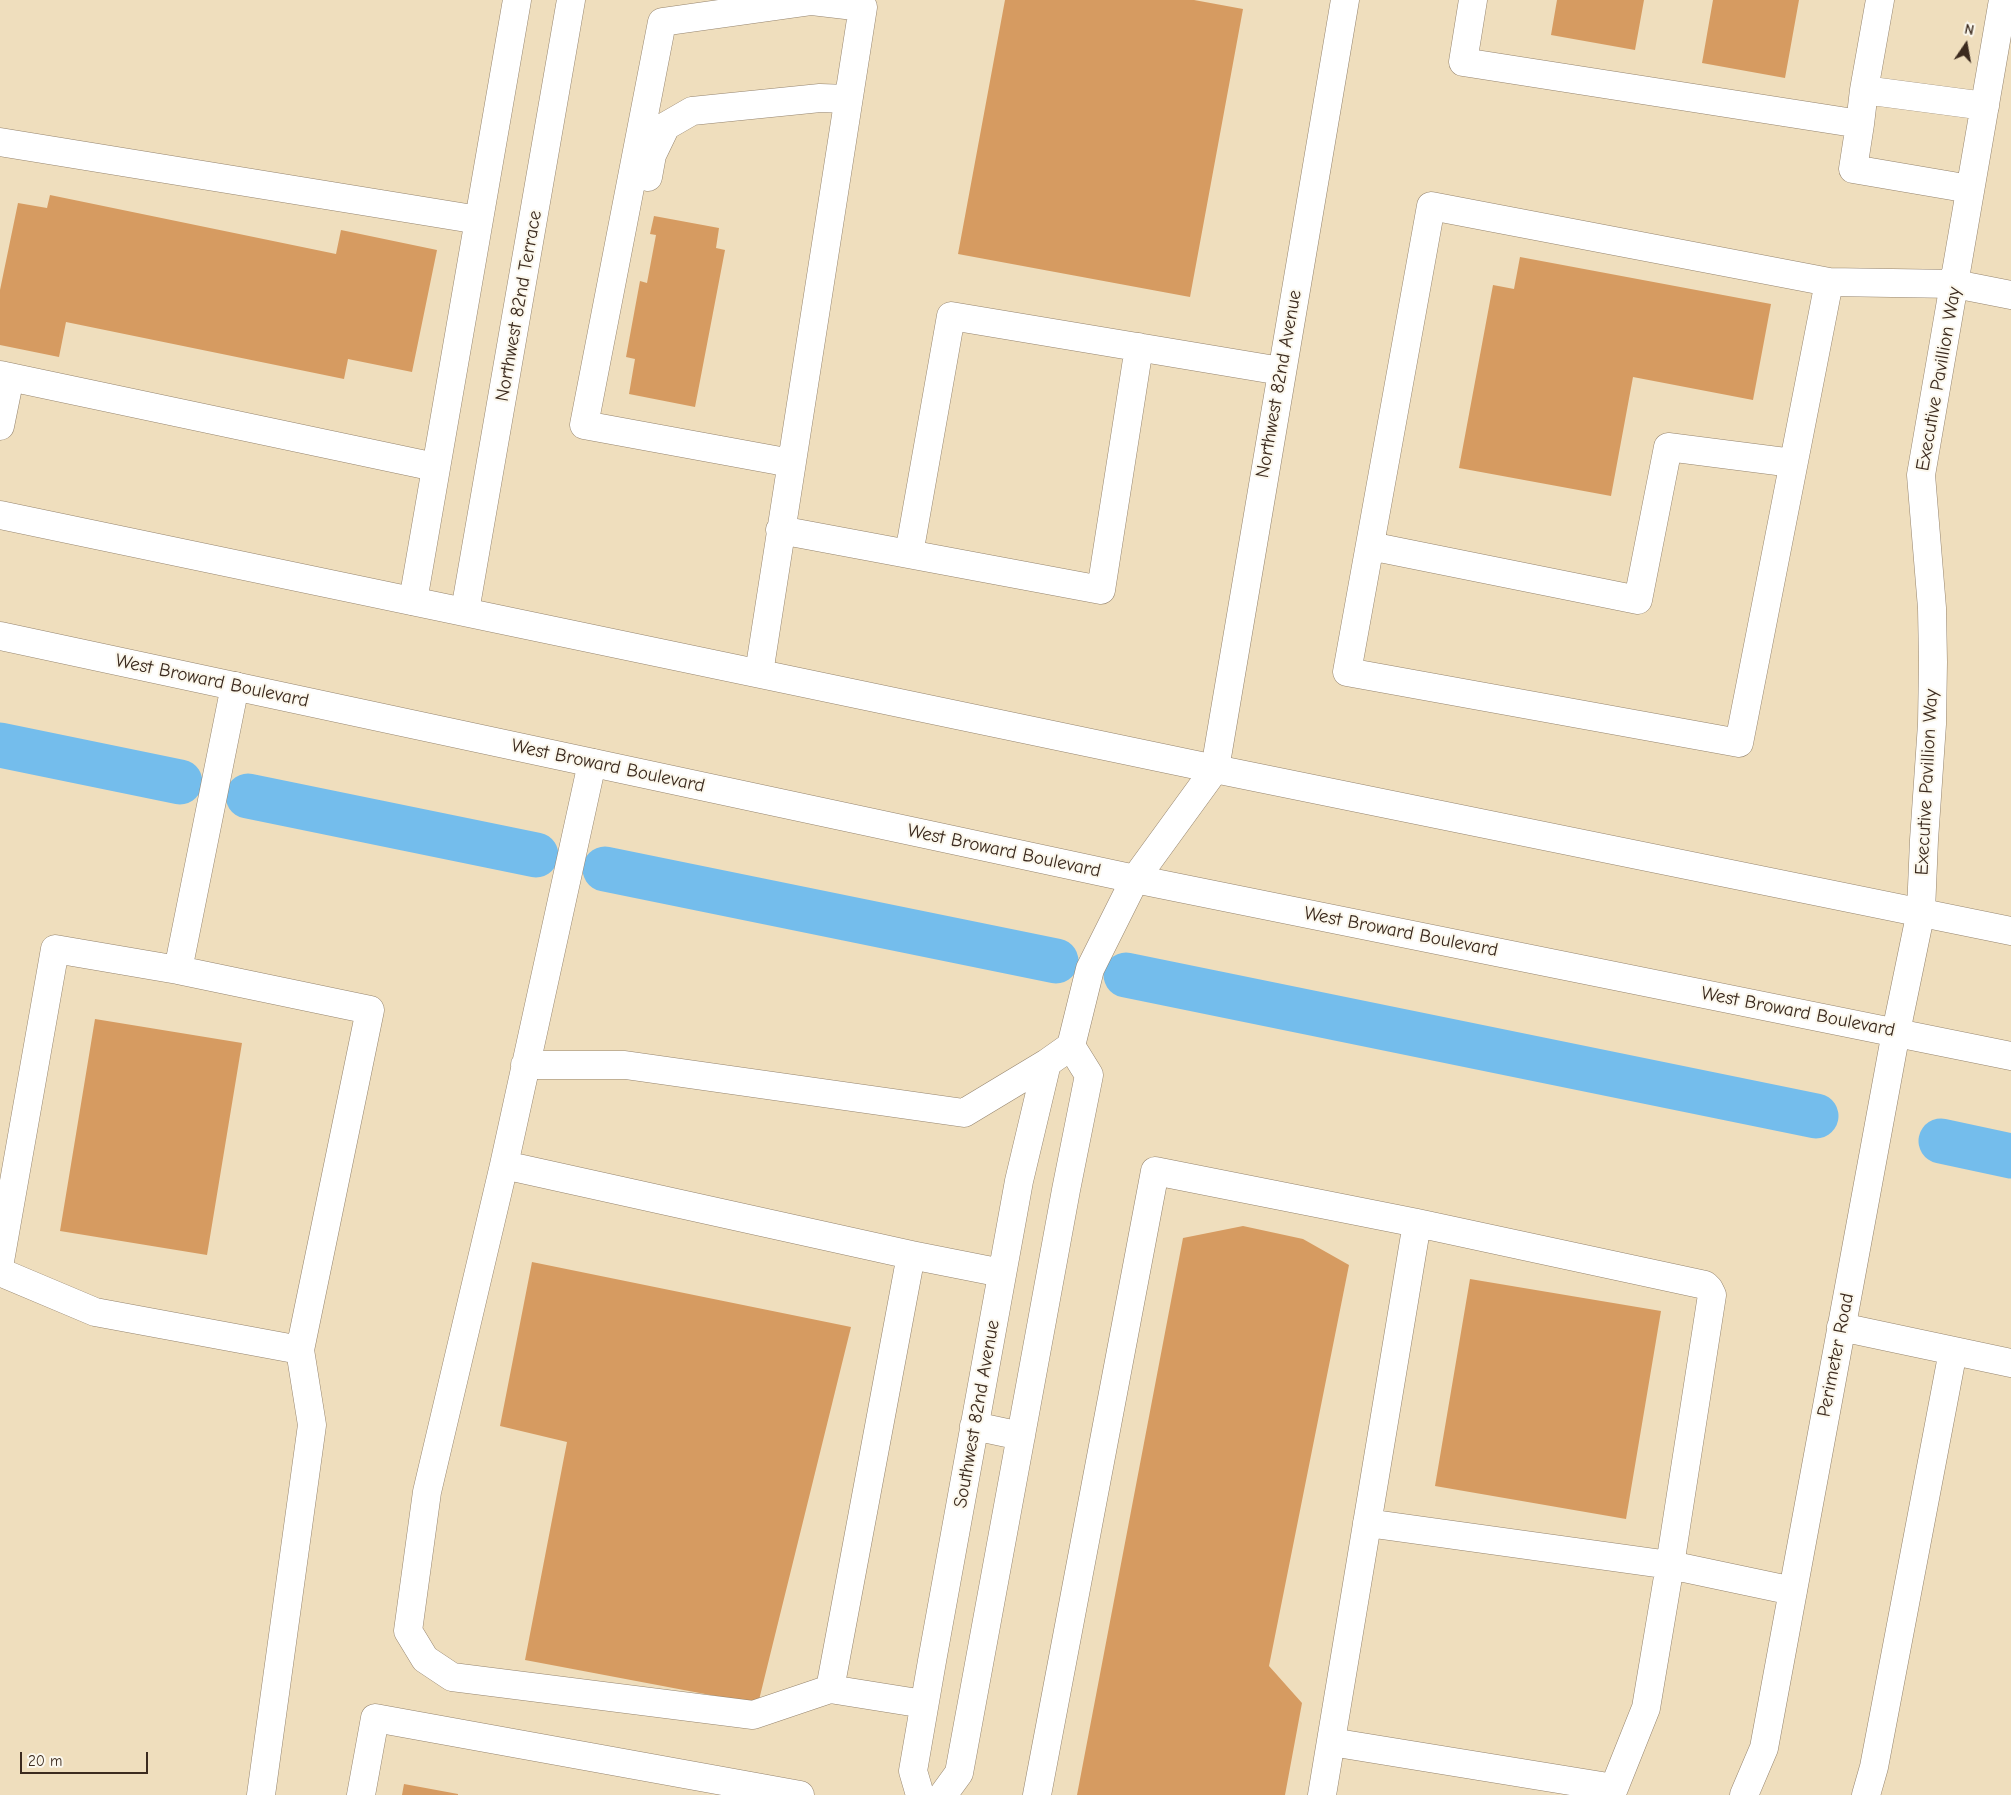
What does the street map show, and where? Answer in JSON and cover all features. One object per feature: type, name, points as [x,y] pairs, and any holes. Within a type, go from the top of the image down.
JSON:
[{"type":"main road","points":[[412,601],[518,0]]},
{"type":"main road","name":"Northwest 82nd Terrace","points":[[466,612],[571,0]]},
{"type":"main road","name":"Northwest 82nd Avenue","points":[[1215,769],[1345,0]]},
{"type":"main road","points":[[1473,0],[1463,62],[1860,124]]},
{"type":"main road","points":[[1880,0],[1864,90],[1853,169],[1970,189]]},
{"type":"main road","name":"Executive Pavillion Way","points":[[1921,911],[1932,724],[1933,662],[1932,608],[1921,475],[2003,0]]},
{"type":"main road","points":[[759,673],[863,7],[812,1],[662,22],[584,425],[791,463]]},
{"type":"main road","points":[[1864,90],[1985,106]]},
{"type":"main road","points":[[594,369],[617,350],[652,155],[666,126],[692,111],[820,98],[848,99]]},
{"type":"main road","points":[[0,142],[478,220]]},
{"type":"main road","points":[[1829,282],[1739,743],[1347,672],[1431,206],[1829,282],[1955,284],[2011,295]]},
{"type":"main road","points":[[908,554],[951,316],[1281,371]]},
{"type":"main road","points":[[780,530],[1101,590],[1139,347]]},
{"type":"main road","points":[[0,426],[5,376],[435,467]]},
{"type":"main road","points":[[1370,546],[1638,600],[1668,446],[1793,463]]},
{"type":"main road","points":[[0,515],[1215,769],[1921,911],[2011,931]]},
{"type":"main road","name":"West Broward Boulevard","points":[[0,636],[1135,879],[2011,1056]]},
{"type":"main road","points":[[178,970],[235,686]]},
{"type":"main road","points":[[592,763],[504,1165],[427,1492],[408,1631],[425,1660],[452,1677],[752,1715],[830,1689],[924,1704]]},
{"type":"main road","points":[[526,1065],[625,1065],[964,1113],[1047,1063],[1071,1046],[1090,969],[1135,879],[1215,769]]},
{"type":"main road","name":"Perimeter Road","points":[[1744,1795],[1764,1748],[1896,1032],[1921,911]]},
{"type":"main road","points":[[0,1261],[55,949],[178,970],[370,1010],[300,1350],[312,1425],[260,1795]]},
{"type":"main road","points":[[943,1795],[959,1773],[1066,1190],[1089,1075],[1071,1046]]},
{"type":"main road","name":"Southwest 82nd Avenue","points":[[920,1795],[913,1771],[924,1704],[1019,1180],[1047,1063]]},
{"type":"main road","points":[[504,1165],[1002,1273]]},
{"type":"main road","points":[[1037,1795],[1155,1171],[1417,1223],[1705,1285],[1712,1295],[1646,1708],[1611,1791],[1331,1742]]},
{"type":"main road","points":[[1322,1795],[1417,1223]]},
{"type":"main road","points":[[830,1689],[912,1255]]},
{"type":"main road","points":[[0,1272],[94,1312],[300,1350]]},
{"type":"main road","points":[[1841,1327],[2011,1363]]},
{"type":"main road","points":[[1866,1795],[1874,1767],[1952,1351]]},
{"type":"main road","points":[[974,1426],[1021,1436]]},
{"type":"main road","points":[[1367,1523],[1670,1565],[1792,1591]]},
{"type":"main road","points":[[361,1795],[375,1718],[800,1795]]},
{"type":"building","points":[[1005,0],[1194,0],[1243,9],[1190,297],[958,254]]},
{"type":"building","points":[[1557,0],[1644,0],[1635,50],[1551,35]]},
{"type":"building","points":[[1713,0],[1799,0],[1785,78],[1702,63]]},
{"type":"building","points":[[50,195],[336,254],[341,230],[437,250],[412,372],[348,359],[344,379],[66,322],[59,357],[0,345],[0,290],[18,203],[47,208]]},
{"type":"building","points":[[654,216],[719,228],[716,248],[725,250],[695,407],[629,394],[635,359],[626,357],[640,281],[647,283],[656,235],[650,234]]},
{"type":"building","points":[[1520,257],[1771,304],[1753,400],[1633,377],[1611,496],[1459,468],[1493,285],[1514,289]]},
{"type":"building","points":[[95,1019],[242,1043],[207,1255],[60,1231]]},
{"type":"building","points":[[1243,1226],[1303,1239],[1349,1265],[1269,1666],[1302,1703],[1285,1795],[1077,1795],[1183,1238]]},
{"type":"building","points":[[532,1262],[851,1327],[758,1704],[525,1660],[567,1442],[500,1426]]},
{"type":"building","points":[[1470,1279],[1661,1311],[1626,1519],[1435,1486]]},
{"type":"building","points":[[404,1784],[458,1794],[458,1795],[402,1795]]},
{"type":"waterway","points":[[0,745],[180,782]]},
{"type":"waterway","points":[[248,796],[536,855]]},
{"type":"waterway","points":[[605,869],[1056,961]]},
{"type":"waterway","points":[[1126,975],[1816,1116]]},
{"type":"waterway","points":[[1941,1141],[2011,1156]]}]
